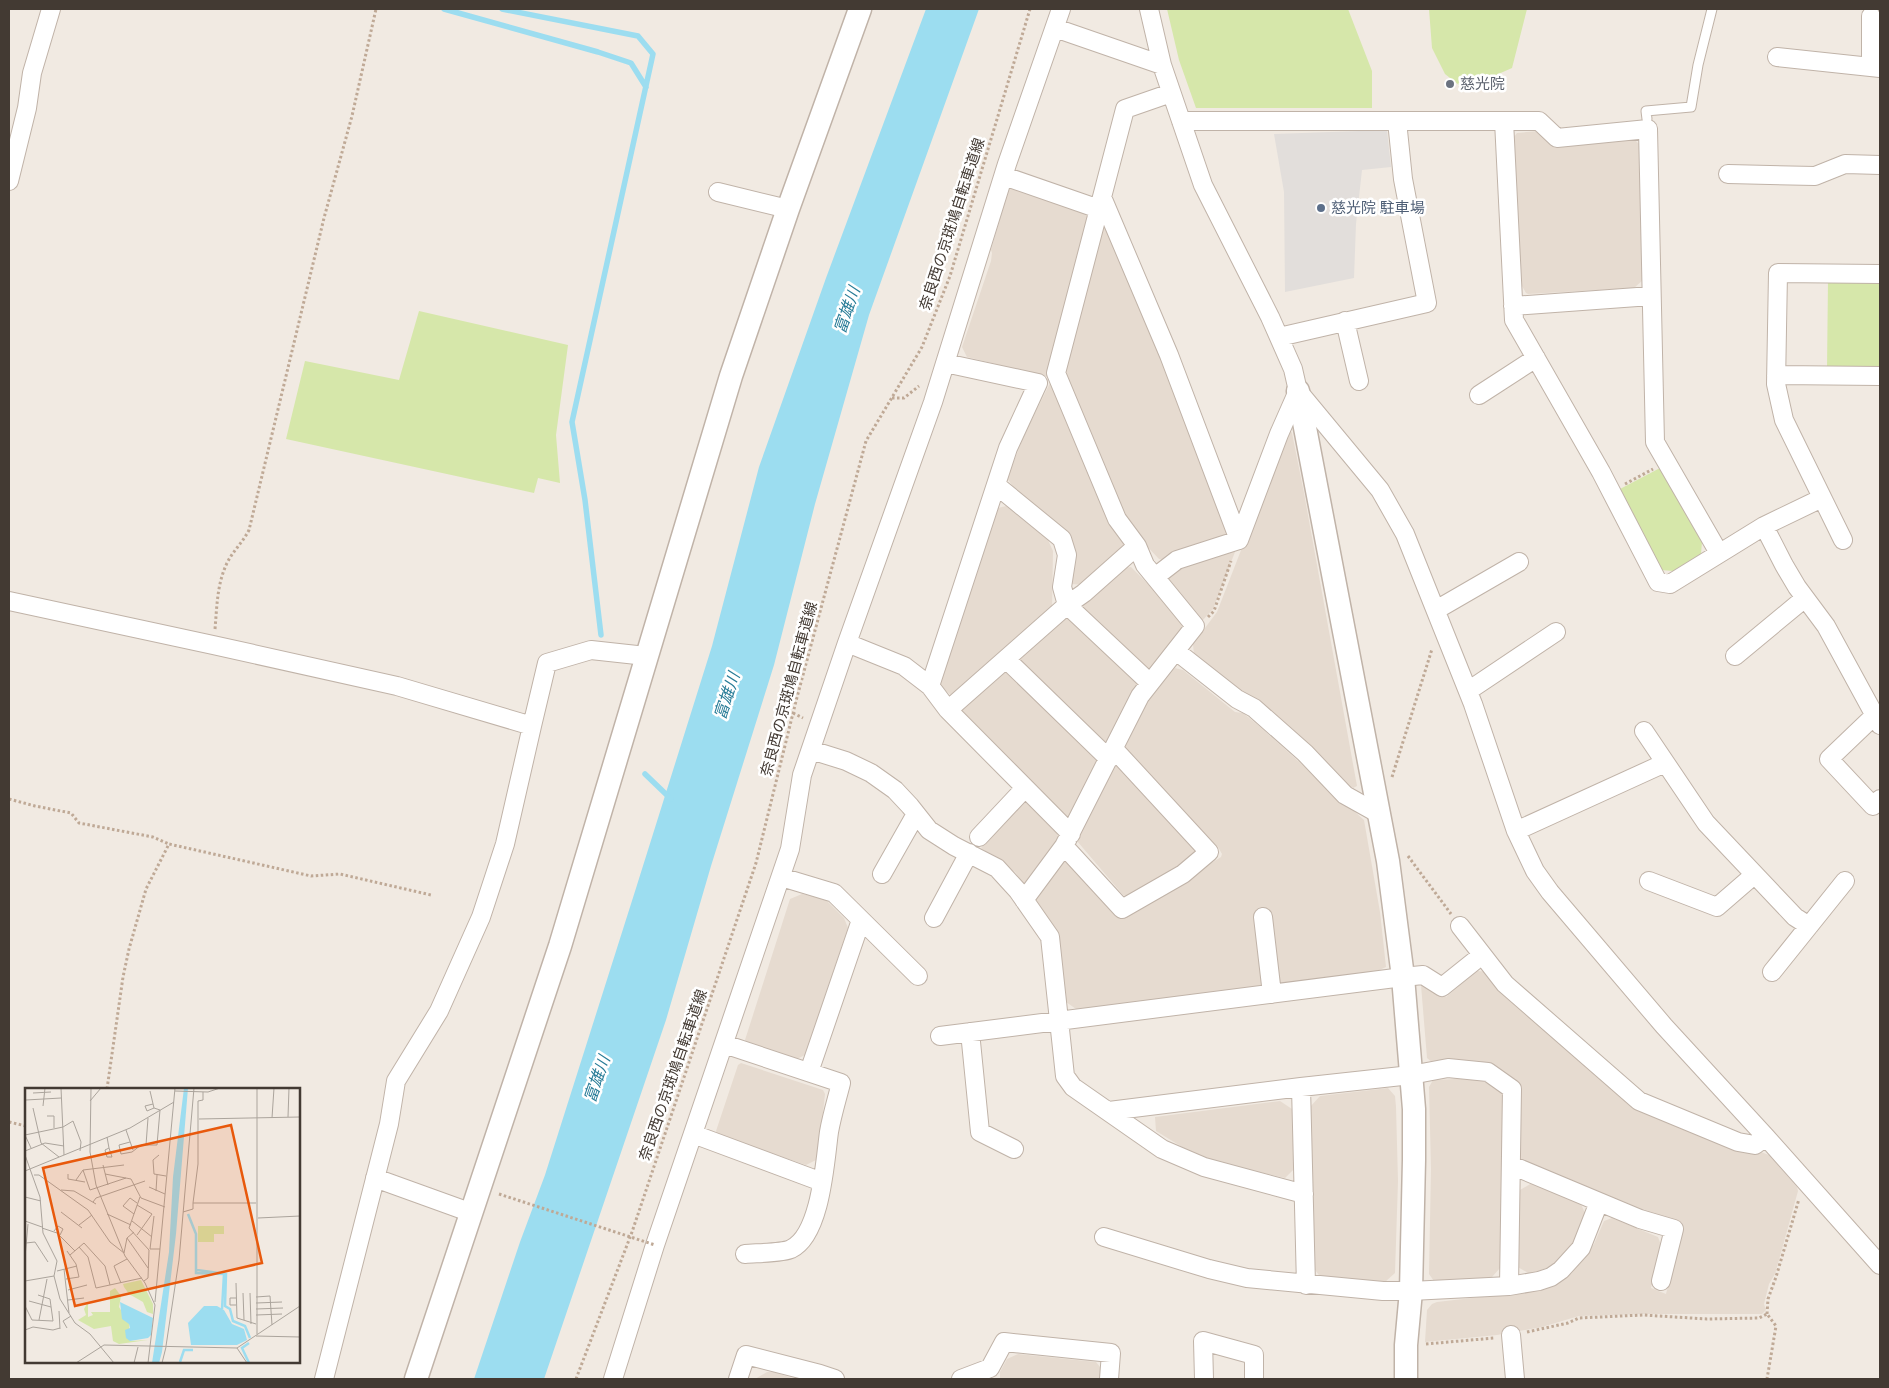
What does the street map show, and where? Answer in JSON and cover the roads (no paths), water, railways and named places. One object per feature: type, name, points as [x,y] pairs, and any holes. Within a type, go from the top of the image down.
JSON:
[{"type":"street","points":[[9,181],[27,108],[32,73],[50,9]]},
{"type":"street","points":[[416,1379],[560,946],[731,376],[788,209],[860,9]]},
{"type":"street","points":[[613,1379],[655,1245],[790,849],[802,775],[933,402],[1004,176],[1061,9]]},
{"type":"street","points":[[1150,9],[1162,65],[1202,185],[1293,369],[1388,862],[1403,977],[1412,1075],[1414,1152],[1412,1292],[1406,1345],[1406,1379]]},
{"type":"street","points":[[1777,57],[1875,67],[1871,16]]},
{"type":"street","points":[[1055,28],[1162,65]]},
{"type":"street","points":[[1024,900],[1068,840],[1140,696],[1195,626],[1145,565],[1137,546],[1117,519],[1056,373],[1125,108],[1171,93]]},
{"type":"street","points":[[1181,121],[1315,126],[1397,121],[1539,121],[1557,138],[1647,124],[1655,442],[1719,553]]},
{"type":"street","points":[[1278,337],[1427,303],[1403,179],[1397,121]]},
{"type":"street","points":[[1504,121],[1514,320],[1611,491],[1658,582],[1670,584],[1764,526],[1822,498]]},
{"type":"street","points":[[1728,174],[1815,176],[1845,164],[1880,165]]},
{"type":"street","points":[[1004,176],[1100,203],[1169,355],[1239,540]]},
{"type":"street","points":[[718,192],[788,209]]},
{"type":"street","points":[[1843,540],[1784,420],[1778,398],[1776,375],[1778,273],[1880,274]]},
{"type":"street","points":[[1513,306],[1651,296]]},
{"type":"street","points":[[1345,321],[1359,381]]},
{"type":"street","points":[[1479,395],[1536,358]]},
{"type":"street","points":[[930,686],[1008,448],[1038,383],[946,363]]},
{"type":"street","points":[[1776,375],[1880,376]]},
{"type":"street","points":[[1239,540],[1279,434],[1298,391]]},
{"type":"street","points":[[1298,391],[1380,490],[1405,534],[1468,691],[1516,831],[1535,871],[1550,892],[1664,1026],[1880,1265]]},
{"type":"street","points":[[996,485],[1062,539],[1067,555],[1062,587],[1066,605],[1150,683]]},
{"type":"street","points":[[1764,526],[1784,565],[1826,626],[1877,720],[1829,759],[1873,806],[1880,799]]},
{"type":"street","points":[[1155,576],[1177,560],[1239,540]]},
{"type":"street","points":[[948,710],[1066,605],[1084,593],[1137,546]]},
{"type":"street","points":[[1438,616],[1519,562]]},
{"type":"street","points":[[1735,656],[1805,598]]},
{"type":"street","points":[[9,602],[397,686],[532,726]]},
{"type":"street","points":[[1468,691],[1556,632]]},
{"type":"street","points":[[847,643],[904,666],[930,686],[948,710],[1025,788],[1122,909],[1183,874],[1210,852],[1111,754],[1006,659]]},
{"type":"street","points":[[324,1379],[389,1124],[396,1081],[439,1011],[481,917],[505,844],[547,663],[591,650],[646,656]]},
{"type":"street","points":[[1176,651],[1237,699],[1254,708],[1305,753],[1345,795],[1379,814]]},
{"type":"street","points":[[1644,731],[1706,823],[1795,917],[1809,926]]},
{"type":"street","points":[[811,750],[846,760],[871,773],[895,790],[929,830],[997,868],[1024,900],[1050,938],[1065,1076],[1073,1087],[1162,1149],[1204,1167],[1304,1194]]},
{"type":"street","points":[[1516,831],[1665,763]]},
{"type":"street","points":[[979,837],[1025,788]]},
{"type":"street","points":[[882,874],[916,814]]},
{"type":"street","points":[[934,918],[969,853]]},
{"type":"street","points":[[1649,881],[1717,907],[1754,875]]},
{"type":"street","points":[[781,877],[834,894],[918,976]]},
{"type":"street","points":[[1772,972],[1845,881]]},
{"type":"street","points":[[1263,917],[1272,994]]},
{"type":"street","points":[[808,1072],[861,920]]},
{"type":"street","points":[[1460,926],[1505,984],[1639,1101],[1738,1142],[1755,1145],[1766,1137]]},
{"type":"street","points":[[940,1036],[1423,975],[1442,988],[1482,955]]},
{"type":"street","points":[[970,1032],[980,1132],[1014,1149]]},
{"type":"street","points":[[724,1044],[841,1083],[830,1129],[822,1182],[813,1223],[801,1242],[790,1250],[746,1254]]},
{"type":"street","points":[[1109,1111],[1412,1075],[1448,1068],[1488,1072],[1512,1089],[1509,1286]]},
{"type":"street","points":[[1300,1087],[1306,1285]]},
{"type":"street","points":[[693,1134],[822,1182]]},
{"type":"street","points":[[1511,1165],[1640,1219],[1674,1229],[1660,1281]]},
{"type":"street","points":[[375,1178],[472,1213]]},
{"type":"street","points":[[1104,1237],[1209,1269],[1247,1278],[1306,1285],[1412,1292],[1509,1286],[1539,1281],[1551,1277],[1561,1270],[1581,1248],[1599,1202]]},
{"type":"street","points":[[1511,1335],[1516,1379]]},
{"type":"street","points":[[1204,1379],[1203,1341],[1254,1355],[1254,1379]]},
{"type":"street","points":[[961,1379],[990,1373],[1004,1342],[1111,1352],[1109,1379]]},
{"type":"street","points":[[738,1379],[746,1355],[836,1379]]},
{"type":"lane","points":[[1647,124],[1646,111],[1691,106],[1698,65],[1712,9]]},
{"type":"water","name":"富雄川","points":[[926,9],[979,9],[869,315],[815,504],[774,665],[711,866],[666,1020],[544,1379],[474,1379],[520,1242],[545,1175],[712,646],[759,467],[826,278]]},
{"type":"waterway","points":[[444,9],[631,63],[646,87]]},
{"type":"waterway","points":[[502,9],[638,36],[653,54],[572,422],[585,500],[601,635]]},
{"type":"waterway","points":[[645,774],[671,799]]},
{"type":"place","name":"慈光院","points":[[1450,84]]},
{"type":"place","name":"慈光院 駐車場","points":[[1321,208]]}]
